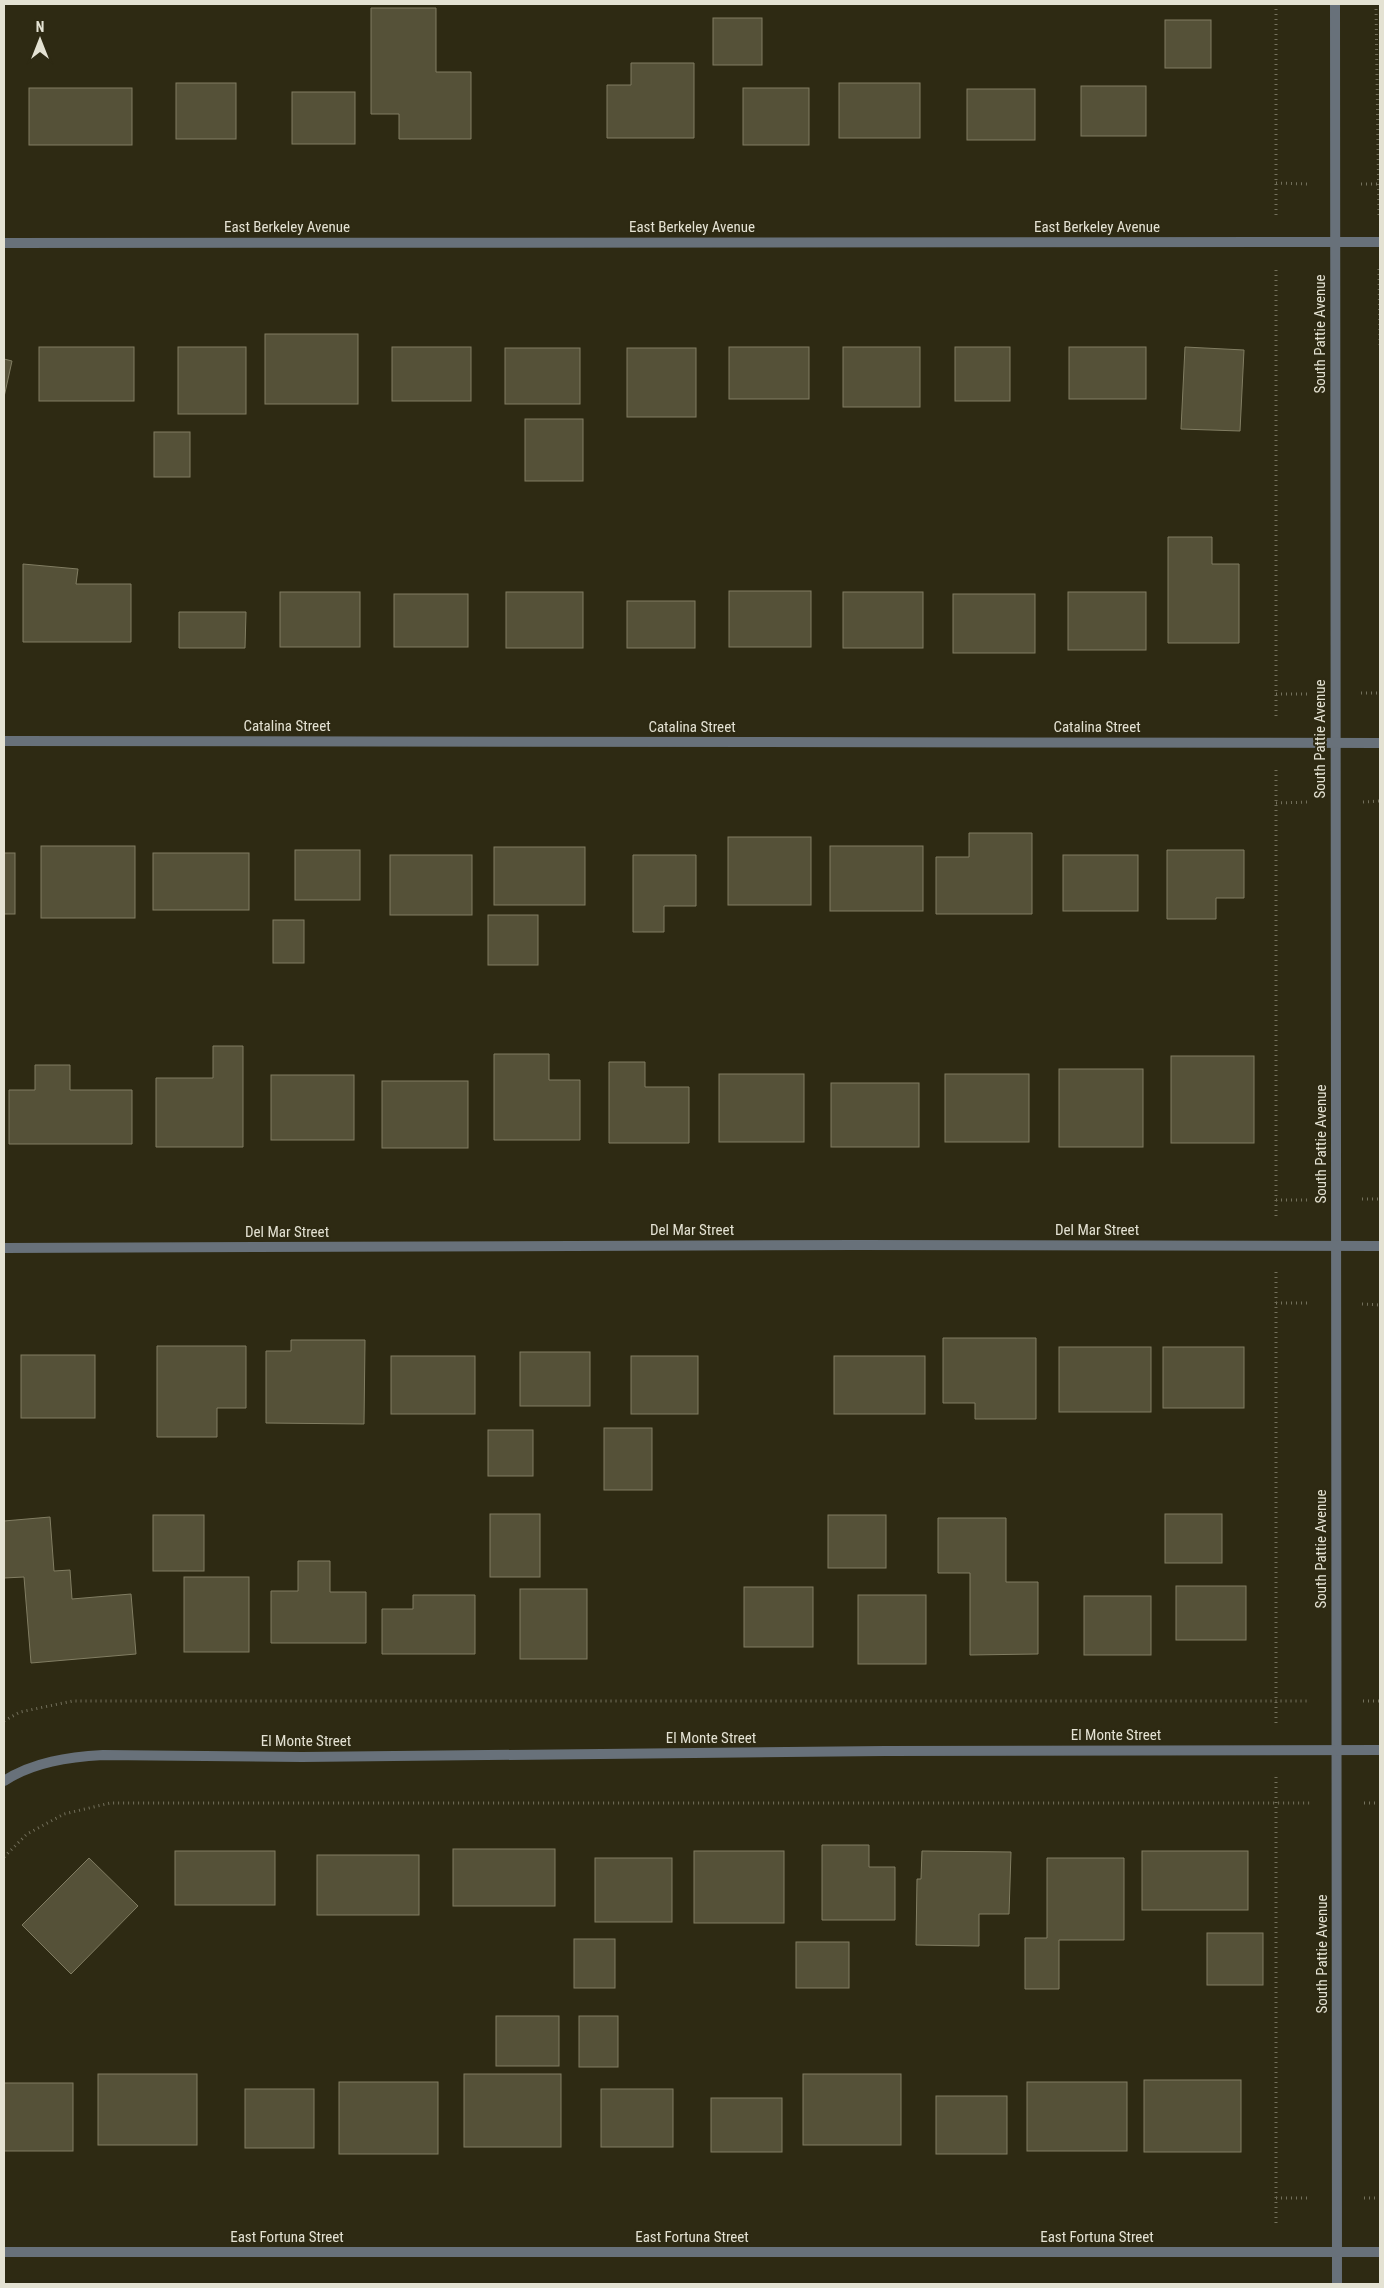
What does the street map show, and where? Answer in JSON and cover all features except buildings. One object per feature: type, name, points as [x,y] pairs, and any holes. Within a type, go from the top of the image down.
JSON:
[{"type":"street","name":"South Pattie Avenue","points":[[1335,4],[1337,2284]]},
{"type":"street","name":"East Berkeley Avenue","points":[[4,243],[1380,242]]},
{"type":"street","name":"Catalina Street","points":[[4,741],[1380,743]]},
{"type":"street","name":"Del Mar Street","points":[[4,1248],[855,1245],[1380,1246]]},
{"type":"street","name":"El Monte Street","points":[[4,1781],[43,1764],[72,1757],[103,1755],[302,1757],[885,1751],[1380,1750]]},
{"type":"street","name":"East Fortuna Street","points":[[4,2252],[1380,2252]]},
{"type":"path","points":[[1276,4],[1276,2252]]},
{"type":"path","points":[[1376,4],[1380,348]]},
{"type":"path","points":[[4,1721],[20,1712],[73,1701],[1380,1701]]},
{"type":"path","points":[[4,1857],[27,1834],[64,1814],[110,1803],[1380,1802]]}]
